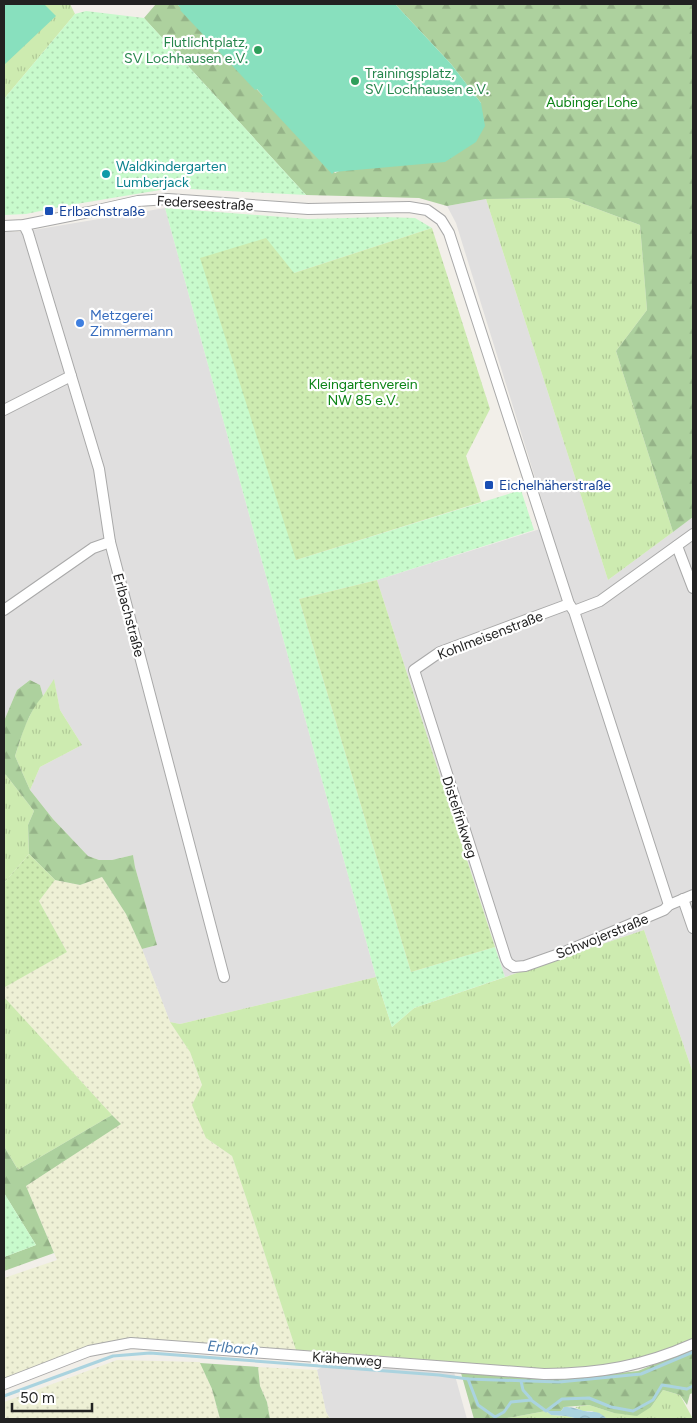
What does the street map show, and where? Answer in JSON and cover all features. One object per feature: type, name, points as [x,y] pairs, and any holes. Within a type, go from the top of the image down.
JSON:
[{"type":"street","name":"Federseestraße","points":[[4,226],[24,225],[138,200],[168,199],[308,209],[409,206],[427,210],[441,220],[449,233],[571,607]]},
{"type":"street","name":"Erlbachstraße","points":[[24,225],[99,469],[110,542],[224,977]]},
{"type":"street","points":[[4,410],[71,376]]},
{"type":"street","name":"Kohlmeisenstraße","points":[[414,670],[440,652],[571,607],[600,600],[693,534]]},
{"type":"street","points":[[4,610],[93,548],[110,542]]},
{"type":"street","points":[[678,546],[693,588]]},
{"type":"street","points":[[571,607],[670,905]]},
{"type":"street","name":"Distelfinkweg","points":[[414,670],[508,963]]},
{"type":"street","name":"Schwojerstraße","points":[[508,963],[514,967],[525,966],[562,953],[664,910],[670,905],[693,895]]},
{"type":"street","points":[[683,899],[693,928]]},
{"type":"street","name":"Krähenweg","points":[[4,1384],[89,1351],[131,1342],[544,1374],[606,1371],[641,1363],[693,1344]]},
{"type":"shaded area","points":[[486,199],[608,580],[693,517],[693,1073],[644,930],[505,977],[377,580],[550,526],[456,223],[447,206]]},
{"type":"shaded area","points":[[165,208],[376,977],[180,1024],[170,1022],[142,949],[157,945],[133,855],[112,860],[99,860],[88,856],[53,819],[30,790],[40,767],[82,745],[60,710],[54,680],[43,696],[40,685],[30,680],[17,690],[4,721],[4,232],[21,232]]},
{"type":"shaded area","points":[[329,1363],[454,1372],[467,1419],[330,1419],[326,1412],[317,1370]]},
{"type":"green space","points":[[4,4],[70,4],[75,14],[4,99]]},
{"type":"green space","points":[[4,4],[44,4],[56,16],[4,65]]},
{"type":"green space","name":"Aubinger Lohe","points":[[156,4],[179,4],[335,173],[481,103],[451,64],[395,4],[693,4],[693,517],[673,532],[616,351],[647,310],[640,225],[568,198],[486,199],[447,206],[419,198],[306,195],[144,18]]},
{"type":"green space","points":[[179,4],[395,4],[451,64],[481,103],[485,126],[476,142],[445,162],[334,172],[332,174],[261,98],[263,96],[257,89],[255,90],[180,10]]},
{"type":"green space","points":[[86,11],[144,18],[306,195],[172,188],[26,214],[4,215],[4,99],[75,14]]},
{"type":"green space","points":[[568,198],[640,225],[647,310],[616,351],[673,532],[608,580],[486,199]]},
{"type":"green space","points":[[165,208],[308,219],[415,218],[432,228],[294,273],[296,560],[521,490],[534,530],[377,580],[299,599],[411,972],[495,947],[505,977],[414,1008],[392,1027],[376,977]]},
{"type":"green space","name":"Kleingartenverein NW 85 e.V.","points":[[432,228],[490,409],[466,456],[481,502],[296,560],[200,258],[266,238],[294,273]]},
{"type":"green space","points":[[377,580],[495,947],[411,972],[299,599]]},
{"type":"green space","points":[[54,679],[60,710],[82,745],[40,767],[30,790],[15,756],[24,728],[36,703]]},
{"type":"green space","points":[[30,680],[40,685],[43,696],[29,716],[15,756],[30,790],[53,819],[88,856],[99,860],[112,860],[133,855],[157,945],[142,949],[126,914],[102,877],[80,885],[55,880],[29,854],[28,825],[34,811],[4,774],[4,721],[17,690]]},
{"type":"green space","points":[[4,774],[34,811],[28,825],[29,854],[4,883]]},
{"type":"green space","points":[[29,854],[55,880],[39,901],[67,952],[5,987],[4,883]]},
{"type":"green space","points":[[102,877],[126,914],[142,949],[170,1022],[190,1052],[202,1086],[206,1138],[232,1156],[296,1350],[129,1339],[4,1379],[4,1278],[57,1260],[26,1186],[120,1124],[4,997],[4,987],[67,952],[39,901],[55,880],[80,885]]},
{"type":"green space","points":[[644,930],[693,1073],[693,1339],[640,1360],[605,1367],[545,1370],[296,1350],[232,1156],[206,1138],[192,1105],[202,1085],[190,1052],[170,1022],[180,1024],[376,977],[392,1027],[414,1008]]},
{"type":"green space","points":[[4,997],[112,1115],[18,1170],[4,1146]]},
{"type":"green space","points":[[112,1115],[121,1124],[26,1186],[54,1253],[4,1271],[4,1257],[36,1245],[4,1193],[4,1146],[18,1170]]},
{"type":"green space","points":[[4,1193],[36,1245],[4,1257]]},
{"type":"green space","points":[[693,1348],[693,1393],[690,1394],[687,1405],[680,1395],[663,1390],[651,1407],[637,1416],[614,1413],[589,1405],[564,1407],[561,1411],[546,1411],[502,1419],[474,1419],[461,1373],[563,1379],[638,1371]]},
{"type":"green space","points":[[117,1360],[200,1362],[212,1389],[220,1419],[4,1419],[4,1402]]},
{"type":"green space","points":[[200,1363],[258,1367],[260,1386],[267,1402],[270,1419],[220,1419],[212,1389]]},
{"type":"green space","points":[[258,1367],[317,1370],[326,1412],[330,1419],[270,1419],[267,1402],[260,1386]]},
{"type":"green space","points":[[663,1390],[680,1395],[693,1419],[606,1419],[592,1411],[582,1411],[575,1407],[589,1405],[614,1413],[651,1407]]},
{"type":"green space","points":[[546,1411],[551,1415],[579,1419],[502,1419]]},
{"type":"water","points":[[564,1407],[596,1412],[606,1419],[579,1419],[551,1415],[546,1411],[561,1411]]},
{"type":"waterway","name":"Erlbach","points":[[468,1379],[559,1382],[641,1374],[693,1352]]},
{"type":"waterway","name":"Erlbach","points":[[4,1396],[113,1356],[150,1353],[439,1375],[468,1379],[478,1405],[495,1417],[504,1412],[511,1402],[531,1400],[546,1411],[562,1399],[589,1398],[611,1407],[633,1411],[653,1400],[662,1385],[687,1389],[693,1386]]},
{"type":"waterway","name":"Erlbach","points":[[521,1381],[523,1390],[531,1399]]},
{"type":"place","name":"Flutlichtplatz, SV Lochhausen e.V.","points":[[258,50]]},
{"type":"place","name":"Trainingsplatz, SV Lochhausen e.V.","points":[[355,81]]},
{"type":"place","name":"Waldkindergarten Lumberjack","points":[[106,174]]},
{"type":"place","name":"Erlbachstraße","points":[[49,211]]},
{"type":"place","name":"Metzgerei Zimmermann","points":[[80,323]]},
{"type":"place","name":"Eichelhäherstraße","points":[[489,485]]}]
